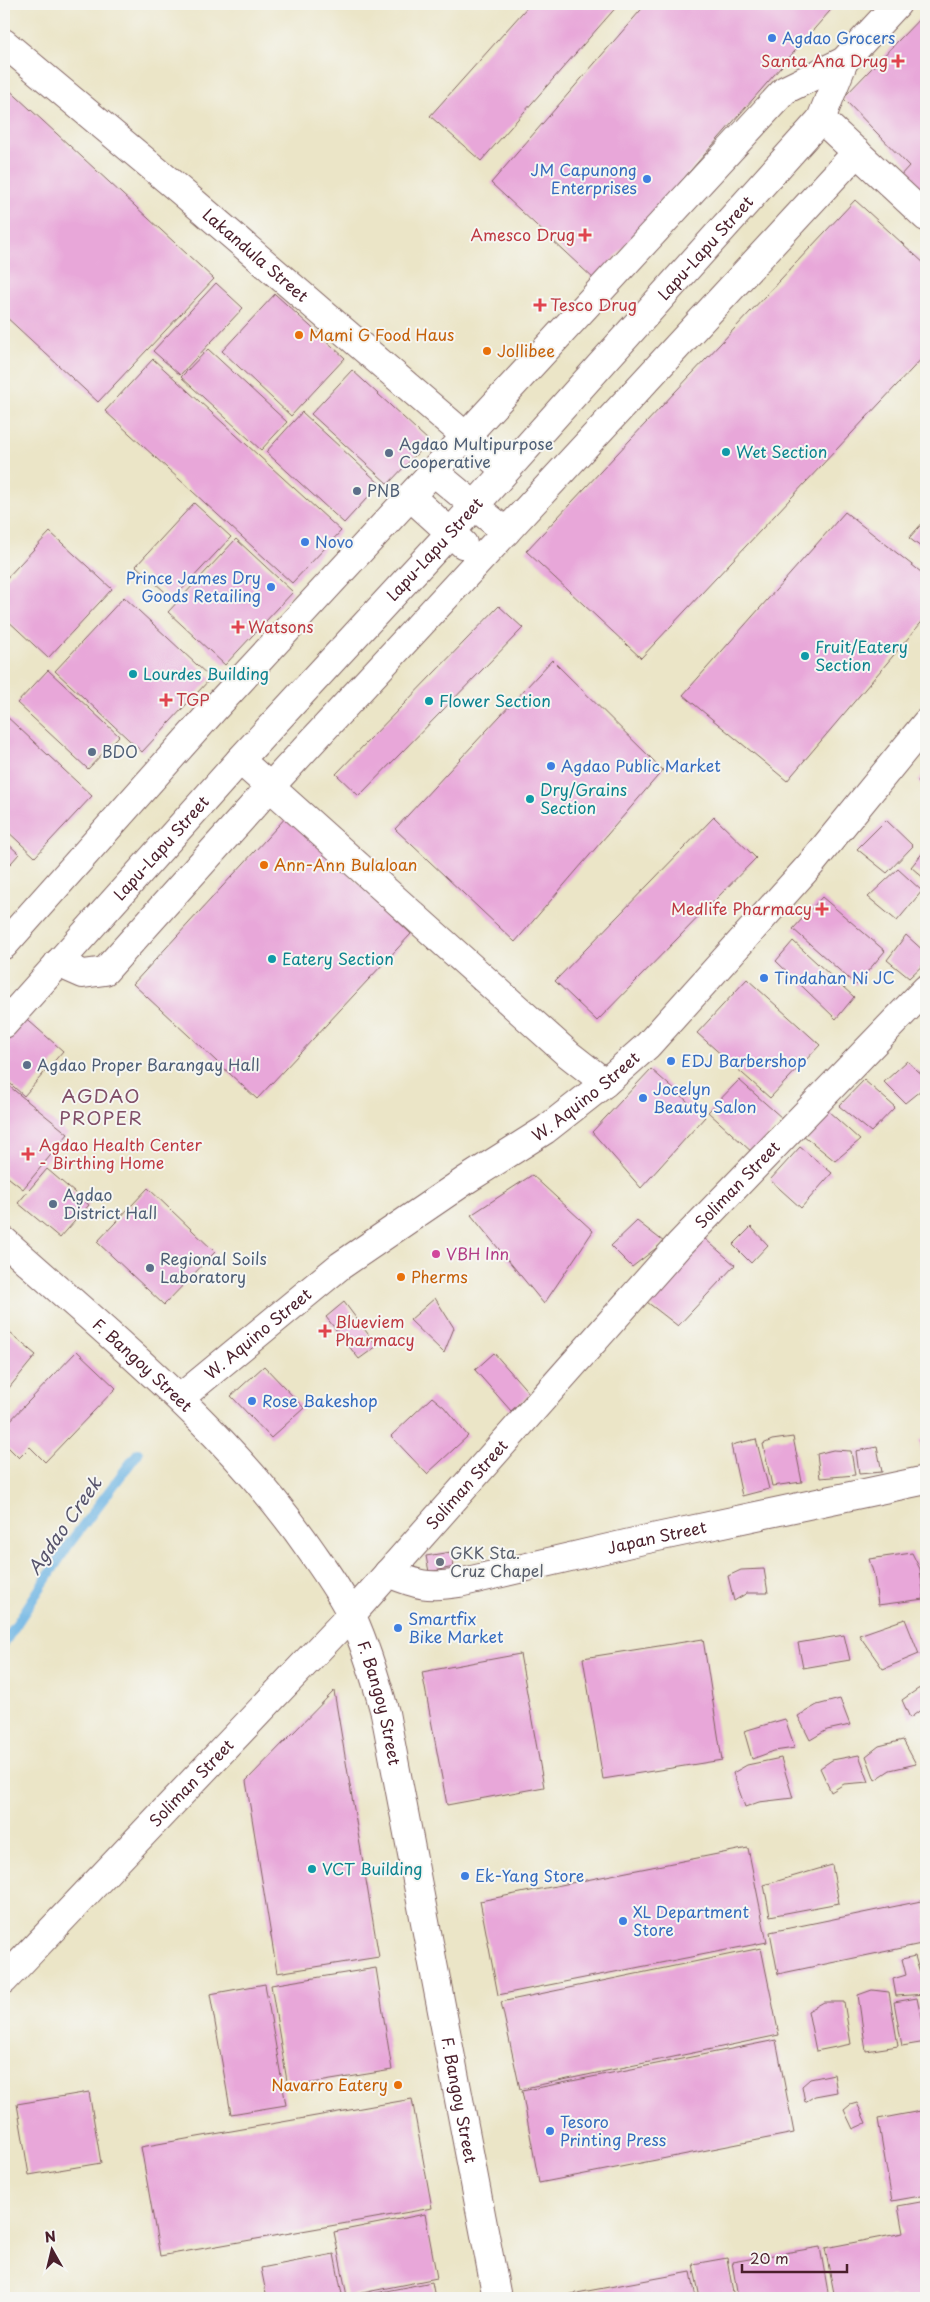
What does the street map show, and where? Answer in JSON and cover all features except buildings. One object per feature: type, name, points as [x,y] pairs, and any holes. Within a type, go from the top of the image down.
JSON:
[{"type":"street","name":"Lapu-Lapu Street","points":[[4,945],[215,708],[785,90],[844,60],[897,4]]},
{"type":"street","name":"Lakandula Street","points":[[4,42],[182,192],[505,470]]},
{"type":"street","name":"Lapu-Lapu Street","points":[[4,1024],[240,760],[450,532],[821,119],[844,60]]},
{"type":"street","points":[[821,119],[926,217]]},
{"type":"street","points":[[58,963],[83,974],[104,971],[270,787],[857,152]]},
{"type":"street","points":[[434,471],[472,506],[506,532]]},
{"type":"street","points":[[411,497],[480,560]]},
{"type":"street","name":"W. Aquino Street","points":[[180,1398],[340,1266],[466,1180],[545,1130],[606,1083],[648,1045],[812,864],[926,723]]},
{"type":"street","points":[[240,760],[561,1048],[606,1083]]},
{"type":"street","name":"Soliman Street","points":[[4,1980],[352,1614],[679,1245],[926,989]]},
{"type":"street","name":"F. Bangoy Street","points":[[4,1241],[180,1398],[285,1512],[352,1614],[371,1662],[385,1713],[497,2298]]},
{"type":"street","name":"Japan Street","points":[[388,1573],[410,1582],[434,1587],[459,1583],[643,1540],[926,1480]]},
{"type":"waterway","name":"Agdao Creek","points":[[4,1643],[69,1544],[138,1453]]},
{"type":"place","name":"Agdao Grocers","points":[[772,38]]},
{"type":"place","name":"Santa Ana Drug","points":[[898,61]]},
{"type":"place","name":"JM Capunong Enterprises","points":[[647,179]]},
{"type":"place","name":"Amesco Drug","points":[[585,235]]},
{"type":"place","name":"Tesco Drug","points":[[540,305]]},
{"type":"place","name":"Mami G Food Haus","points":[[299,335]]},
{"type":"place","name":"Jollibee","points":[[487,351]]},
{"type":"place","name":"Wet Section","points":[[726,452]]},
{"type":"place","name":"Agdao Multipurpose Cooperative","points":[[389,453]]},
{"type":"place","name":"PNB","points":[[357,491]]},
{"type":"place","name":"Novo","points":[[305,542]]},
{"type":"place","name":"Prince James Dry Goods Retailing","points":[[271,587]]},
{"type":"place","name":"Watsons","points":[[238,627]]},
{"type":"place","name":"Fruit/Eatery Section","points":[[805,656]]},
{"type":"place","name":"Lourdes Building","points":[[133,674]]},
{"type":"place","name":"TGP","points":[[166,700]]},
{"type":"place","name":"Flower Section","points":[[429,701]]},
{"type":"place","name":"BDO","points":[[92,752]]},
{"type":"place","name":"Agdao Public Market","points":[[551,766]]},
{"type":"place","name":"Dry/Grains Section","points":[[530,799]]},
{"type":"place","name":"Ann-Ann Bulaloan","points":[[264,865]]},
{"type":"place","name":"Medlife Pharmacy","points":[[822,909]]},
{"type":"place","name":"Eatery Section","points":[[272,959]]},
{"type":"place","name":"Tindahan Ni JC","points":[[764,978]]},
{"type":"place","name":"EDJ Barbershop","points":[[671,1061]]},
{"type":"place","name":"Agdao Proper Barangay Hall","points":[[27,1065]]},
{"type":"place","name":"Jocelyn Beauty Salon","points":[[643,1098]]},
{"type":"place","name":"Agdao Health Center - Birthing Home","points":[[28,1154]]},
{"type":"place","name":"Agdao District Hall","points":[[53,1204]]},
{"type":"place","name":"VBH Inn","points":[[436,1254]]},
{"type":"place","name":"Regional Soils Laboratory","points":[[150,1268]]},
{"type":"place","name":"Pherms","points":[[401,1277]]},
{"type":"place","name":"Blueviem Pharmacy","points":[[325,1331]]},
{"type":"place","name":"Rose Bakeshop","points":[[252,1401]]},
{"type":"place","name":"GKK Sta. Cruz Chapel","points":[[440,1562]]},
{"type":"place","name":"Smartfix Bike Market","points":[[398,1628]]},
{"type":"place","name":"VCT Building","points":[[312,1869]]},
{"type":"place","name":"Ek-Yang Store","points":[[465,1876]]},
{"type":"place","name":"XL Department Store","points":[[623,1921]]},
{"type":"place","name":"Navarro Eatery","points":[[398,2085]]},
{"type":"place","name":"Tesoro Printing Press","points":[[550,2131]]},
{"type":"district","name":"AGDAO PROPER","points":[[101,1107]]}]
